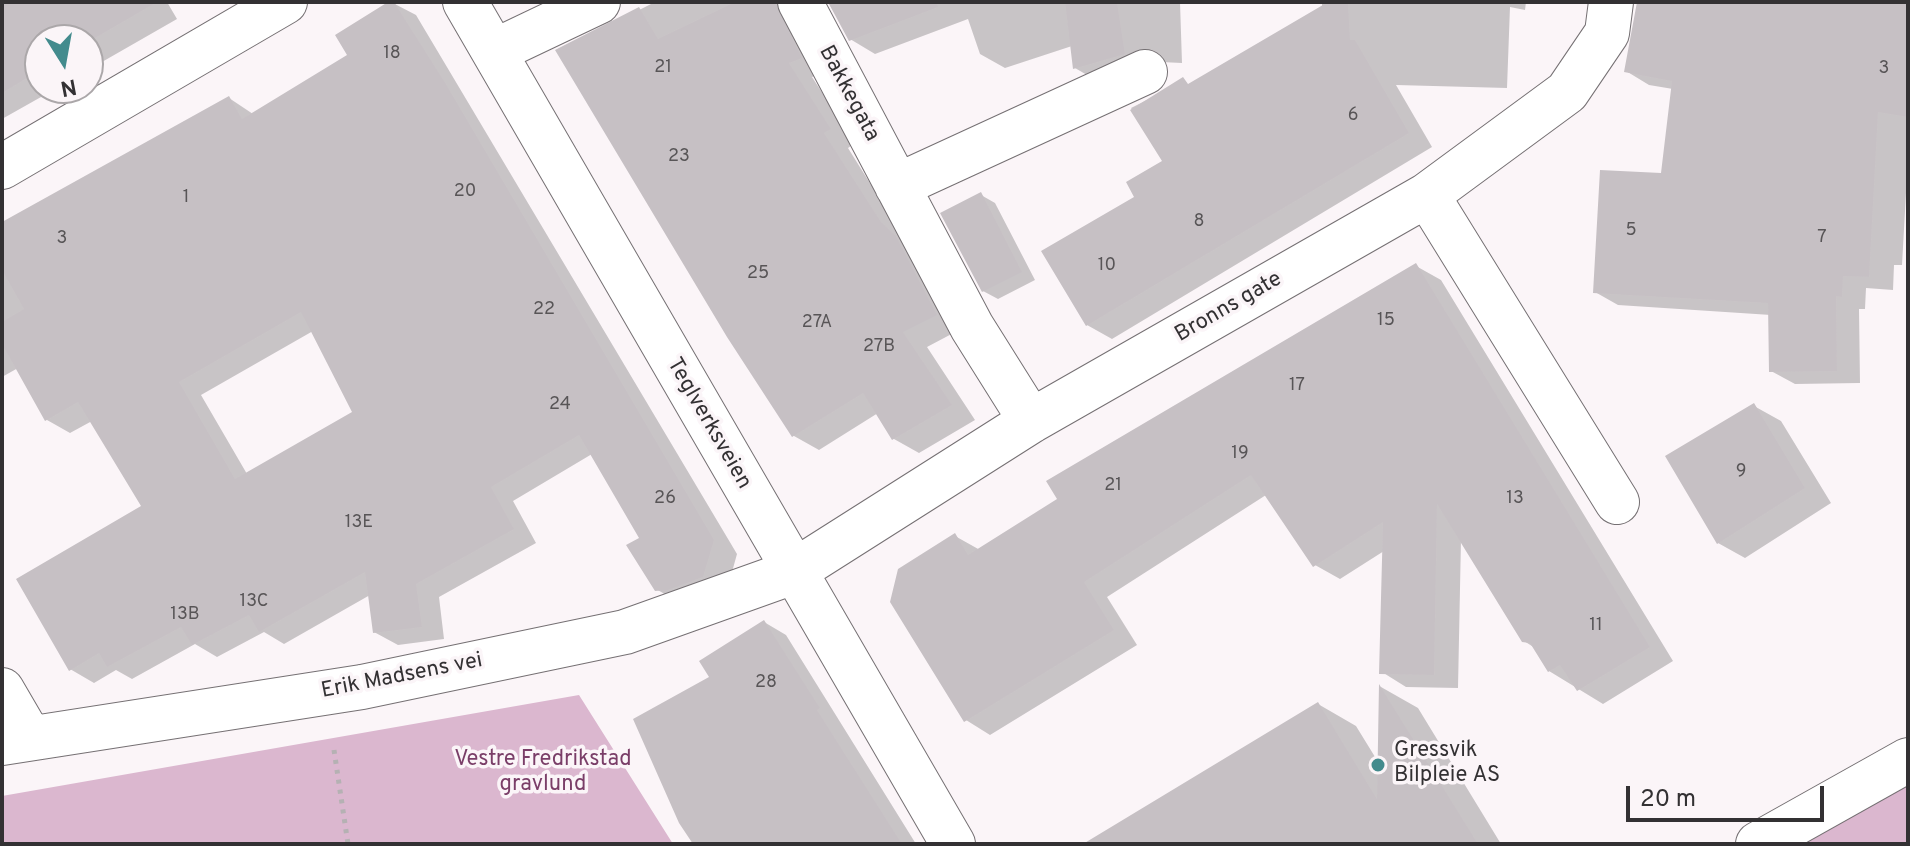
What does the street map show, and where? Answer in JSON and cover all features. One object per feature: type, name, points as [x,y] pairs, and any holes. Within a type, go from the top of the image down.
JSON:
[{"type":"street","points":[[2,167],[285,2]]},
{"type":"street","name":"Teglverksveien","points":[[465,2],[953,844]]},
{"type":"street","points":[[495,51],[598,2]]},
{"type":"street","name":"Bakkegata","points":[[800,2],[897,186]]},
{"type":"street","name":"Bronns gate","points":[[793,572],[1031,421],[1427,195],[1567,92],[1607,33],[1611,2]]},
{"type":"street","points":[[1031,421],[972,327],[897,186],[1145,72]]},
{"type":"street","points":[[1427,195],[1617,502]]},
{"type":"street","name":"Erik Madsens vei","points":[[16,740],[326,692],[625,632],[793,572]]},
{"type":"street","points":[[2,690],[16,740]]},
{"type":"street","points":[[1758,844],[1908,760]]},
{"type":"path","points":[[326,692],[348,844]]},
{"type":"green space","name":"Vestre Fredrikstad gravlund","points":[[579,695],[673,844],[2,844],[2,796]]},
{"type":"green space","points":[[1908,760],[1908,844],[1758,844]]},
{"type":"building","points":[[2,2],[157,2],[104,33],[104,24],[24,24],[24,80],[2,93]]},
{"type":"building","points":[[388,2],[394,2],[444,81],[714,540],[703,577],[668,590],[655,591],[626,545],[639,538],[579,435],[491,487],[514,529],[416,584],[422,627],[373,633],[365,572],[259,632],[249,615],[192,645],[181,627],[107,667],[99,653],[69,671],[16,579],[141,506],[78,402],[45,421],[2,344],[2,322],[24,309],[2,270],[2,222],[229,96],[242,119],[347,55],[335,35]],"holes":[[[301,312],[352,412],[235,479],[179,382]]]},
{"type":"building","points":[[735,2],[775,2],[802,58],[789,63],[831,129],[824,133],[881,222],[896,236],[937,315],[903,332],[952,405],[892,440],[863,393],[792,437],[727,337],[555,50],[639,7],[658,39]]},
{"type":"building","points":[[828,2],[937,2],[938,7],[849,41]]},
{"type":"building","points":[[1065,2],[1117,2],[1125,54],[1073,69]]},
{"type":"building","points":[[1328,2],[1348,2],[1350,40],[1355,40],[1409,133],[1086,326],[1041,251],[1134,197],[1126,182],[1162,161],[1130,110],[1183,77],[1188,84]]},
{"type":"building","points":[[1637,2],[1908,2],[1908,117],[1878,112],[1869,277],[1843,276],[1842,297],[1836,296],[1837,371],[1769,372],[1768,303],[1593,293],[1600,170],[1661,173],[1672,81],[1624,72]]},
{"type":"building","points":[[981,192],[1022,272],[982,292],[940,213]]},
{"type":"building","points":[[1416,263],[1650,647],[1577,691],[1560,665],[1548,672],[1530,643],[1522,642],[1437,504],[1434,675],[1379,674],[1383,522],[1313,567],[1251,475],[1084,582],[1114,630],[964,722],[890,602],[898,569],[955,533],[968,555],[1057,499],[1046,481]]},
{"type":"building","points":[[1754,403],[1805,488],[1717,544],[1665,456]]},
{"type":"building","points":[[764,620],[902,844],[693,844],[679,823],[633,719],[709,677],[699,661]]},
{"type":"building","name":"Gressvik Bilpleie AS","points":[[1379,684],[1478,844],[1083,844],[1318,702],[1377,799]]},
{"type":"place","name":"Gressvik Bilpleie AS","points":[[1378,765]]}]
